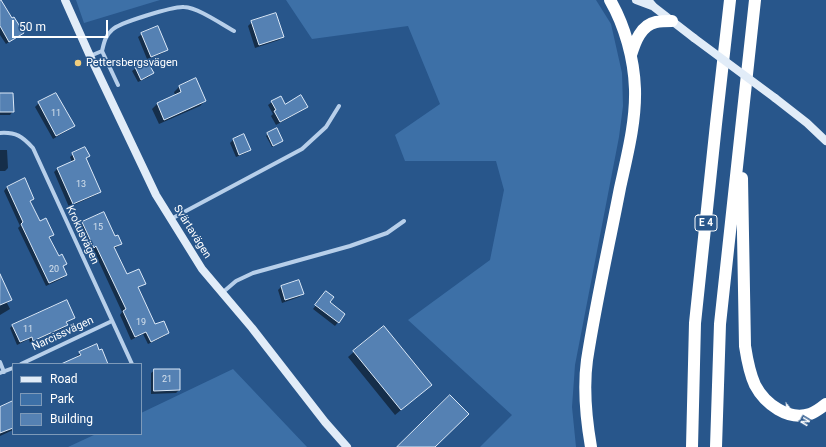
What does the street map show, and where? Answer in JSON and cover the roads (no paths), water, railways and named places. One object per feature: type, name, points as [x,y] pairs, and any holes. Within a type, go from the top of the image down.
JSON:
[{"type":"highway","points":[[591,447],[587,425],[585,393],[587,361],[629,143],[634,111],[635,88],[631,56],[620,21],[610,0]]},
{"type":"highway","name":"E 4","points":[[692,447],[696,323],[730,0]]},
{"type":"highway","name":"E 4","points":[[716,447],[720,324],[755,0]]},
{"type":"highway","points":[[631,56],[639,35],[647,26],[656,22],[672,21]]},
{"type":"highway","points":[[741,126],[745,346],[750,373],[761,394],[781,412],[801,416],[811,414],[826,404]]},
{"type":"main road","name":"Svärtavägen","points":[[65,0],[156,195],[202,269],[252,328],[325,422],[347,447]]},
{"type":"main road","points":[[636,0],[654,7]]},
{"type":"main road","points":[[648,0],[654,7],[694,38],[776,98],[807,123],[826,141]]},
{"type":"main road","points":[[807,123],[826,134]]},
{"type":"street","points":[[118,85],[102,52],[105,38],[113,28],[133,19],[184,7],[203,13],[234,31]]},
{"type":"street","points":[[90,56],[102,52]]},
{"type":"street","points":[[171,219],[302,149],[326,127],[339,106]]},
{"type":"street","name":"Krokusvägen","points":[[0,133],[10,132],[23,137],[33,148],[132,363]]},
{"type":"street","points":[[222,293],[236,281],[253,273],[387,233],[404,221]]},
{"type":"street","name":"Narcissvägen","points":[[23,363],[112,321]]},
{"type":"street","points":[[0,362],[2,373],[12,368]]},
{"type":"place","name":"Pettersbergsvägen","points":[[78,63]]}]
